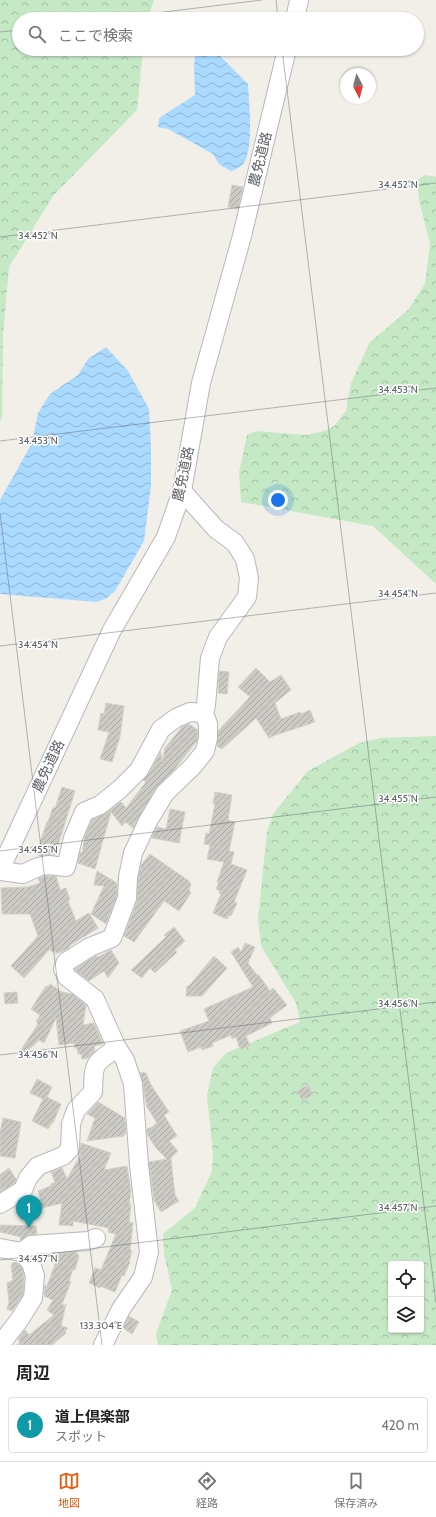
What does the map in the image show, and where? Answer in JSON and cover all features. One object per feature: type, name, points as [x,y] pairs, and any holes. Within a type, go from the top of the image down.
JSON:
[{"type":"street","points":[[296,12],[299,0]]},
{"type":"street","name":"農免道路","points":[[0,870],[112,630],[166,537],[182,490],[201,383],[242,236],[285,56]]},
{"type":"street","points":[[103,1345],[121,1308],[143,1277],[149,1252],[140,1173],[133,1084],[126,1060],[116,1046],[94,999],[67,976],[63,969],[66,962],[70,959],[90,947],[112,938],[127,898],[128,877],[133,853],[148,821],[164,793],[193,766],[205,751],[208,738],[208,724],[204,713],[210,658],[218,637],[247,597],[249,578],[245,559],[235,543],[216,529],[182,490]]},
{"type":"street","points":[[0,870],[23,874],[38,867],[48,865],[66,867],[73,838],[84,812],[100,805],[120,789],[139,770],[161,730],[176,718],[190,712],[204,713]]},
{"type":"street","points":[[0,1204],[23,1190],[28,1178],[38,1166],[63,1156],[70,1149],[71,1124],[76,1110],[93,1092],[93,1072],[97,1062],[115,1049],[116,1046]]},
{"type":"street","points":[[22,1252],[31,1244],[88,1241],[96,1238]]},
{"type":"street","points":[[0,1248],[22,1252],[31,1263],[35,1276],[33,1298],[20,1319],[0,1345]]},
{"type":"green space","points":[[0,0],[154,0],[150,12],[12,12],[12,56],[142,56],[137,110],[53,196],[9,267],[3,335],[2,418],[0,421]]},
{"type":"green space","points":[[425,175],[436,177],[436,584],[373,526],[241,502],[239,473],[247,435],[256,431],[305,435],[325,431],[334,426],[346,411],[351,383],[370,342],[408,310],[425,284],[430,244],[419,200],[417,180]]},
{"type":"green space","points":[[436,736],[436,1345],[158,1345],[156,1334],[172,1290],[164,1253],[163,1234],[195,1208],[212,1171],[213,1153],[207,1095],[213,1068],[226,1053],[300,1022],[296,1003],[261,946],[258,919],[267,832],[273,814],[308,771],[359,743],[381,738]]},
{"type":"water","points":[[195,56],[220,56],[248,84],[250,125],[249,147],[244,163],[231,171],[219,164],[213,154],[168,129],[158,127],[159,118],[195,95]]},
{"type":"water","points":[[106,347],[128,371],[149,409],[151,486],[144,541],[115,591],[107,598],[97,602],[0,594],[0,500],[32,443],[38,413],[50,394],[78,375],[88,359]]},
{"type":"building","points":[[232,185],[243,187],[238,209],[228,207]]},
{"type":"building","points":[[256,668],[270,682],[281,675],[291,690],[275,703],[281,719],[310,710],[315,722],[269,738],[256,718],[222,749],[217,746],[218,731],[250,697],[238,687]]},
{"type":"building","points":[[219,671],[229,672],[227,694],[218,693]]},
{"type":"building","points":[[106,703],[124,706],[120,737],[112,762],[100,759],[109,732],[98,730],[101,713],[104,714]]},
{"type":"building","points":[[189,724],[198,730],[197,741],[173,771],[156,788],[133,828],[126,822],[122,826],[111,812],[95,869],[78,863],[80,852],[82,853],[85,836],[92,820],[106,813],[121,802],[126,808],[146,782],[143,780],[148,775],[161,752],[162,762],[165,748],[182,727]]},
{"type":"building","points":[[62,787],[75,791],[55,855],[41,856],[36,854],[47,822],[53,807],[55,808]]},
{"type":"building","points":[[215,792],[232,795],[228,820],[235,822],[229,851],[234,852],[231,864],[247,870],[234,902],[237,903],[231,916],[229,915],[227,919],[213,913],[221,894],[219,893],[220,891],[216,889],[224,862],[207,859],[210,845],[204,844],[206,833],[209,834],[215,804],[213,804]]},
{"type":"building","points":[[170,809],[185,812],[179,843],[152,838],[157,827],[166,829]]},
{"type":"building","points":[[150,854],[189,881],[191,885],[189,890],[191,893],[179,911],[164,901],[134,942],[124,936],[137,901],[138,878],[141,865]]},
{"type":"building","points":[[97,871],[117,883],[117,896],[106,924],[91,914],[104,886],[94,885]]},
{"type":"building","points":[[56,876],[60,890],[66,888],[70,900],[68,901],[76,921],[89,913],[98,928],[60,953],[59,952],[56,954],[55,951],[52,952],[50,949],[24,978],[11,966],[38,936],[30,914],[2,914],[1,888],[28,887],[40,883],[38,878]]},
{"type":"building","points":[[174,927],[185,941],[175,950],[177,952],[155,973],[150,968],[142,978],[131,970],[166,937],[164,935]]},
{"type":"building","points":[[245,943],[255,947],[248,963],[270,991],[273,988],[287,1005],[270,1018],[272,1023],[246,1036],[250,1046],[240,1049],[236,1037],[232,1039],[231,1035],[212,1043],[213,1046],[202,1050],[201,1047],[188,1052],[180,1031],[209,1021],[204,1009],[253,987],[231,952],[238,947],[241,952]]},
{"type":"building","points":[[111,950],[119,963],[108,978],[104,971],[89,981],[75,970],[95,956],[98,957]]},
{"type":"building","points":[[214,956],[227,968],[202,996],[186,996],[187,986],[189,986]]},
{"type":"building","points":[[50,984],[62,992],[72,994],[86,1005],[83,1025],[94,1023],[103,1044],[94,1046],[95,1051],[88,1058],[82,1059],[81,1054],[78,1054],[77,1048],[75,1048],[74,1043],[59,1045],[56,1018],[44,1043],[39,1040],[22,1056],[19,1053],[38,1024],[36,1022],[40,1015],[31,1009],[46,986],[48,987]]},
{"type":"building","points":[[17,992],[18,1003],[5,1004],[4,993]]},
{"type":"building","points":[[140,1072],[146,1073],[151,1085],[169,1112],[164,1115],[177,1136],[169,1141],[178,1151],[170,1159],[175,1195],[179,1201],[161,1212],[154,1200],[149,1162],[167,1159],[156,1148],[147,1134],[147,1129],[157,1123],[147,1107]]},
{"type":"building","points":[[37,1079],[52,1087],[47,1097],[61,1104],[53,1123],[48,1129],[32,1121],[43,1099],[30,1093]]},
{"type":"building","points":[[308,1085],[313,1095],[302,1100],[297,1091]]},
{"type":"building","points":[[98,1102],[125,1118],[126,1134],[124,1134],[124,1136],[87,1141],[95,1118],[87,1114]]},
{"type":"building","points":[[3,1118],[21,1122],[15,1158],[0,1156],[0,1132]]},
{"type":"building","points":[[81,1143],[111,1153],[104,1170],[127,1166],[131,1191],[129,1222],[133,1223],[130,1250],[132,1251],[130,1262],[124,1276],[122,1275],[115,1292],[89,1283],[95,1268],[101,1270],[116,1234],[108,1232],[109,1228],[73,1221],[73,1226],[59,1225],[62,1203],[42,1208],[38,1191],[51,1186],[51,1184],[55,1182],[51,1172],[62,1168],[67,1179],[81,1154],[79,1153]]},
{"type":"building","points":[[9,1168],[16,1179],[15,1183],[0,1192],[0,1175]]},
{"type":"building","points":[[0,1225],[36,1226],[37,1234],[30,1235],[20,1240],[21,1237],[0,1232]]},
{"type":"building","points":[[76,1252],[79,1256],[75,1270],[73,1269],[69,1281],[71,1282],[62,1304],[65,1306],[66,1304],[61,1326],[68,1328],[65,1331],[66,1333],[52,1345],[17,1345],[20,1342],[18,1339],[25,1330],[29,1335],[54,1315],[47,1310],[53,1300],[44,1296],[45,1285],[47,1286],[59,1254]]},
{"type":"building","points":[[17,1262],[22,1268],[24,1277],[23,1295],[12,1311],[7,1309],[9,1302],[7,1283],[13,1280],[11,1265],[13,1265],[12,1263]]},
{"type":"building","points":[[129,1316],[139,1322],[132,1334],[123,1328]]},
{"type":"place","name":"道上倶楽部","points":[[29,1228]]}]
